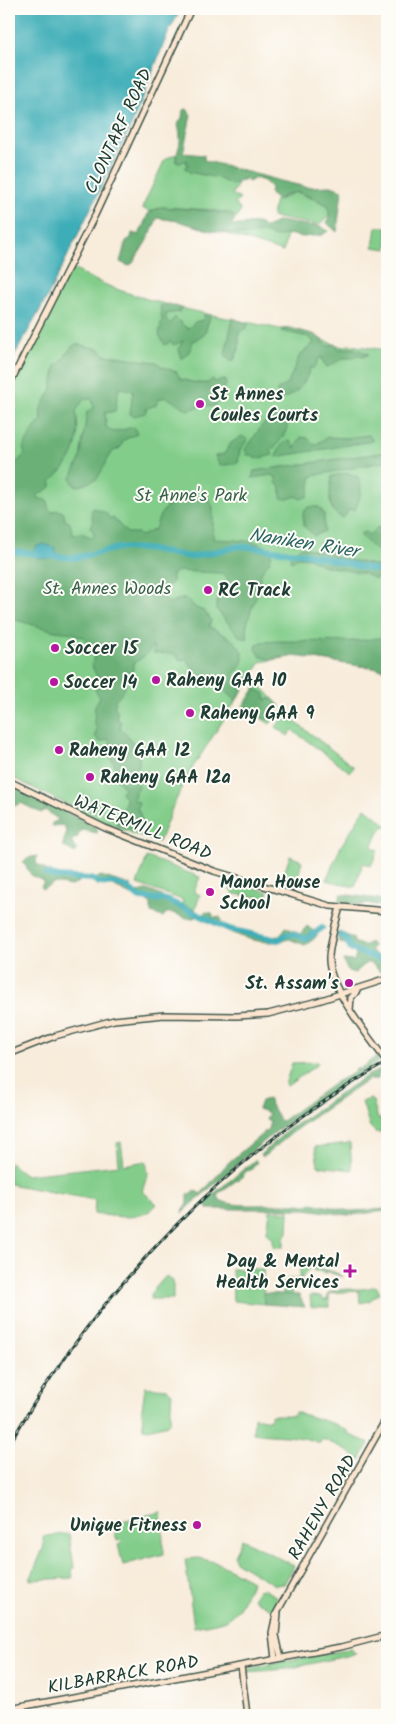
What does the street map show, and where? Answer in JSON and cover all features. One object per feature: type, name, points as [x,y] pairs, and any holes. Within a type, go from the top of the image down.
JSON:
[{"type":"main road","name":"CLONTARF ROAD","points":[[9,385],[70,265],[190,9]]},
{"type":"main road","name":"WATERMILL ROAD","points":[[9,781],[105,828],[195,864],[340,907],[387,912]]},
{"type":"main road","points":[[340,907],[329,957],[341,994],[351,1012],[386,1060]]},
{"type":"main road","points":[[9,1054],[55,1036],[114,1020],[164,1015],[257,1015],[280,1011],[363,988],[387,979]]},
{"type":"main road","points":[[351,1012],[351,998],[363,988]]},
{"type":"main road","name":"RAHENY ROAD","points":[[278,1659],[272,1633],[278,1610],[387,1417]]},
{"type":"main road","name":"KILBARRACK ROAD","points":[[9,1709],[341,1647],[387,1635]]},
{"type":"main road","points":[[241,1666],[247,1715]]},
{"type":"green space","points":[[187,109],[191,115],[183,153],[204,155],[204,160],[306,187],[331,186],[342,190],[337,232],[327,223],[329,215],[328,205],[299,192],[288,194],[277,200],[270,194],[271,188],[264,181],[255,178],[249,182],[246,179],[232,185],[218,178],[189,172],[185,168],[188,165],[187,160],[180,163],[176,162],[180,140],[178,125],[182,118],[183,110]]},
{"type":"green space","points":[[176,154],[176,162],[187,159],[186,169],[238,184],[232,194],[240,199],[235,203],[241,211],[236,218],[233,215],[212,210],[161,207],[150,212],[142,208],[165,159]]},
{"type":"green space","points":[[296,192],[328,205],[330,215],[319,225],[272,217],[275,200]]},
{"type":"green space","points":[[161,207],[230,213],[235,219],[231,226],[258,223],[266,228],[278,221],[322,227],[328,231],[322,235],[303,237],[287,234],[276,237],[265,233],[245,235],[212,231],[178,221],[157,218],[150,235],[133,263],[129,266],[120,262],[126,241],[131,238],[132,233],[139,235],[148,214]]},
{"type":"green space","points":[[376,227],[387,227],[387,249],[373,247]]},
{"type":"green space","points":[[217,231],[245,235],[265,232],[276,237],[287,234],[283,252]]},
{"type":"green space","name":"St Anne's Park","points":[[74,269],[119,290],[146,299],[280,329],[290,328],[316,335],[320,339],[343,347],[349,345],[387,350],[387,670],[296,656],[261,662],[191,770],[173,806],[159,842],[141,837],[95,818],[9,776],[9,392],[68,274]]},
{"type":"green space","points":[[169,304],[181,308],[179,312],[166,314],[166,320],[170,324],[175,317],[185,327],[189,328],[195,322],[203,320],[204,315],[210,317],[204,335],[193,341],[189,352],[181,359],[179,348],[183,341],[174,345],[170,342],[165,345],[159,335],[162,319],[160,306]]},
{"type":"green space","points":[[233,318],[248,324],[247,328],[239,332],[239,349],[234,360],[230,361],[225,354]]},
{"type":"green space","points":[[290,328],[316,335],[328,346],[335,344],[339,349],[353,348],[369,354],[363,357],[358,354],[355,358],[344,358],[327,367],[322,360],[323,358],[319,358],[314,368],[310,368],[303,384],[294,393],[284,398],[278,398],[277,390],[288,383],[300,355],[314,343],[309,337],[281,331]]},
{"type":"green space","name":"St. Annes Woods","points":[[76,344],[100,349],[105,355],[157,362],[161,366],[177,372],[180,379],[197,383],[208,383],[212,379],[216,382],[225,379],[226,384],[216,404],[212,407],[206,405],[188,410],[166,397],[159,399],[156,405],[147,408],[145,413],[134,416],[130,414],[133,391],[119,387],[115,411],[105,413],[106,427],[113,432],[134,427],[137,434],[124,440],[120,448],[112,452],[97,479],[80,486],[74,485],[71,478],[80,459],[87,412],[94,408],[92,399],[84,399],[76,411],[78,432],[71,458],[51,481],[51,487],[38,495],[38,498],[48,501],[48,508],[52,512],[58,510],[64,513],[65,520],[70,523],[73,535],[81,533],[91,537],[95,535],[90,526],[93,521],[91,512],[93,508],[106,513],[109,518],[113,518],[127,533],[138,533],[141,536],[155,529],[160,515],[167,506],[171,505],[174,497],[179,498],[182,494],[198,499],[208,498],[213,507],[213,539],[258,543],[269,549],[272,555],[260,575],[259,588],[247,626],[247,639],[240,637],[216,609],[219,592],[228,584],[228,579],[222,573],[177,571],[172,575],[172,583],[161,590],[160,594],[168,603],[185,598],[196,608],[204,611],[211,621],[209,626],[238,645],[243,656],[241,664],[233,675],[246,685],[236,701],[196,671],[187,659],[179,660],[176,654],[154,653],[153,646],[147,654],[133,664],[133,670],[123,691],[114,700],[116,703],[114,706],[117,710],[117,719],[121,722],[120,729],[128,736],[139,755],[137,782],[139,788],[135,792],[134,800],[139,802],[137,810],[139,811],[144,828],[140,833],[116,824],[117,820],[122,816],[126,799],[121,792],[124,788],[114,774],[116,769],[111,758],[114,747],[110,745],[109,739],[100,742],[95,736],[97,728],[94,723],[95,706],[100,697],[95,690],[99,681],[92,666],[94,654],[83,636],[79,637],[74,633],[55,631],[9,618],[9,481],[16,463],[25,454],[23,448],[34,429],[42,420],[40,410],[51,391],[56,366],[62,361],[70,348]]},
{"type":"green space","points":[[278,417],[287,420],[287,428],[283,437],[271,451],[273,455],[255,459],[253,455],[247,455],[245,449],[263,425],[272,418]]},
{"type":"green space","points":[[369,435],[373,441],[276,457],[279,449],[285,442],[290,440],[295,448],[301,437],[308,438],[315,445],[328,437],[345,438]]},
{"type":"green space","points":[[242,436],[248,440],[240,450],[238,463],[220,466],[215,456],[224,454],[231,443]]},
{"type":"green space","points":[[387,452],[387,461],[312,476],[308,496],[301,499],[296,496],[288,499],[281,498],[281,487],[276,483],[276,477],[271,475],[252,478],[254,471]]},
{"type":"green space","points":[[348,473],[359,478],[361,490],[355,510],[350,509],[343,518],[333,511],[330,500],[330,488],[332,476]]},
{"type":"green space","points":[[308,507],[319,507],[324,514],[324,531],[314,536],[304,526],[303,513]]},
{"type":"green space","points":[[387,526],[387,555],[373,548],[361,536],[361,533],[365,532],[369,535],[376,528]]},
{"type":"green space","points":[[320,543],[324,544],[330,554],[337,557],[387,568],[387,578],[373,578],[366,574],[325,566],[309,558],[297,557],[292,561],[290,560],[291,554],[301,547],[319,551]]},
{"type":"green space","points":[[379,638],[387,640],[387,670],[296,656],[271,659],[261,657],[256,649],[257,645],[262,642],[336,642]]},
{"type":"green space","points":[[258,683],[281,707],[270,724],[243,706]]},
{"type":"green space","points":[[256,689],[265,694],[265,699],[272,699],[279,705],[279,710],[272,718],[263,719],[258,713],[246,706]]},
{"type":"green space","points":[[284,717],[294,721],[354,767],[350,772],[292,730],[288,736],[276,727]]},
{"type":"green space","points":[[9,784],[95,827],[98,830],[97,833],[82,830],[78,837],[71,841],[77,850],[75,853],[63,846],[66,833],[63,825],[52,826],[52,823],[59,820],[45,810],[41,813],[21,803],[12,807],[9,805]]},
{"type":"green space","points":[[365,808],[387,825],[380,830],[372,847],[378,850],[371,866],[363,863],[355,887],[326,880],[341,846]]},
{"type":"green space","points":[[37,856],[36,863],[48,871],[60,876],[80,877],[80,881],[71,886],[54,883],[43,889],[41,887],[44,881],[32,876],[23,862],[27,858]]},
{"type":"green space","points":[[290,856],[302,861],[296,885],[282,879]]},
{"type":"green space","points":[[147,857],[200,877],[194,892],[200,895],[195,910],[182,904],[183,900],[137,884]]},
{"type":"green space","points":[[101,876],[130,885],[131,895],[108,884],[95,883],[95,879]]},
{"type":"green space","points":[[233,881],[268,892],[266,898],[234,894],[230,890]]},
{"type":"green space","points":[[147,890],[196,910],[196,917],[188,918],[174,913],[166,913],[163,917],[151,913],[151,903],[137,897],[137,893]]},
{"type":"green space","points":[[341,894],[387,900],[387,907],[367,903],[362,905],[339,902]]},
{"type":"green space","points":[[205,912],[212,913],[214,918],[220,917],[222,921],[220,923],[257,935],[280,936],[286,927],[300,934],[307,926],[318,934],[305,945],[289,939],[278,942],[256,941],[204,920],[202,916]]},
{"type":"green space","points":[[339,932],[353,938],[354,942],[364,946],[370,942],[373,946],[370,951],[387,962],[387,974],[381,973],[371,963],[366,963],[355,973],[348,971],[343,960],[354,961],[356,955],[345,944],[340,943],[337,937]]},
{"type":"green space","points":[[374,1058],[378,1058],[378,1062],[284,1125],[182,1213],[188,1203],[188,1194],[192,1194],[194,1190],[201,1194],[228,1163],[268,1129],[270,1121],[266,1119],[269,1113],[258,1109],[261,1101],[268,1099],[279,1120],[282,1121],[336,1082],[354,1073],[355,1069],[360,1069]]},
{"type":"green space","points":[[317,1062],[318,1064],[287,1086],[285,1085],[292,1063]]},
{"type":"green space","points":[[384,1068],[386,1072],[379,1073],[378,1079],[369,1079],[298,1128],[263,1157],[261,1154],[289,1129],[366,1076]]},
{"type":"green space","points":[[370,1099],[373,1101],[378,1119],[387,1118],[387,1133],[375,1132],[370,1127],[362,1102]]},
{"type":"green space","points":[[121,1142],[124,1165],[146,1161],[148,1174],[142,1191],[157,1204],[144,1214],[120,1217],[94,1214],[95,1200],[9,1184],[9,1162],[26,1175],[119,1165],[117,1143]]},
{"type":"green space","points":[[350,1143],[352,1170],[318,1166],[315,1147]]},
{"type":"green space","points":[[255,1160],[257,1162],[251,1170],[246,1171],[243,1176],[217,1194],[220,1200],[227,1203],[249,1205],[307,1205],[312,1203],[350,1211],[387,1209],[387,1211],[348,1215],[306,1209],[208,1209],[205,1203],[211,1196]]},
{"type":"green space","points":[[270,1211],[289,1212],[288,1233],[284,1237],[284,1247],[273,1247],[273,1239],[267,1232]]},
{"type":"green space","points":[[300,1267],[310,1267],[299,1282],[291,1285],[292,1295],[283,1294],[283,1282],[288,1279],[300,1279]]},
{"type":"green space","points":[[311,1267],[329,1271],[343,1277],[326,1271],[325,1274],[317,1270],[316,1272]]},
{"type":"green space","points":[[232,1269],[263,1269],[264,1304],[233,1301]]},
{"type":"green space","points":[[168,1276],[173,1281],[173,1299],[151,1299],[151,1293]]},
{"type":"green space","points":[[376,1286],[380,1293],[369,1301],[360,1303],[359,1291],[329,1293],[329,1307],[311,1307],[310,1296],[322,1297],[322,1300],[327,1300],[328,1293],[335,1291]]},
{"type":"green space","points":[[263,1293],[299,1295],[305,1307],[264,1304]]},
{"type":"green space","points":[[145,1387],[167,1389],[172,1393],[168,1424],[148,1429],[143,1428],[142,1409]]},
{"type":"green space","points":[[295,1412],[335,1424],[349,1432],[348,1434],[369,1443],[360,1460],[343,1448],[322,1439],[320,1443],[295,1437],[253,1433],[254,1417],[270,1420],[271,1415],[294,1415]]},
{"type":"green space","points":[[161,1512],[164,1554],[123,1565],[118,1545],[122,1543],[121,1540],[117,1541],[113,1523]]},
{"type":"green space","points":[[69,1534],[74,1568],[72,1569],[73,1578],[30,1580],[44,1546],[43,1536]]},
{"type":"green space","points":[[242,1539],[294,1566],[284,1584],[275,1585],[235,1561],[234,1555]]},
{"type":"green space","points":[[199,1558],[218,1563],[252,1581],[242,1603],[232,1616],[218,1622],[194,1627],[185,1559]]},
{"type":"green space","points":[[263,1589],[277,1597],[273,1610],[253,1599],[258,1590]]},
{"type":"green space","points":[[351,1649],[356,1654],[286,1669],[247,1672],[250,1668],[270,1663],[271,1666],[272,1663]]},
{"type":"water","points":[[9,9],[181,9],[168,33],[131,126],[49,294],[9,365]]},
{"type":"water","points":[[44,544],[55,548],[57,555],[44,559],[32,554],[36,547]]},
{"type":"waterway","name":"Naniken River","points":[[9,551],[74,558],[119,548],[146,549],[191,557],[240,546],[307,554],[370,569],[387,571]]},
{"type":"waterway","points":[[46,874],[59,877],[92,879],[99,883],[117,884],[127,888],[140,898],[167,900],[229,929],[278,940],[285,935],[293,934],[306,939],[322,928]]},
{"type":"waterway","points":[[339,935],[345,937],[351,949],[379,959],[387,965]]},
{"type":"railway","points":[[9,1445],[44,1387],[84,1332],[127,1279],[173,1228],[222,1181],[275,1137],[330,1098],[387,1062]]},
{"type":"place","name":"St Annes Coules Courts","points":[[200,404]]},
{"type":"place","name":"RC Track","points":[[208,590]]},
{"type":"place","name":"Soccer 15","points":[[55,648]]},
{"type":"place","name":"Raheny GAA 10","points":[[156,680]]},
{"type":"place","name":"Soccer 14","points":[[54,682]]},
{"type":"place","name":"Raheny GAA 9","points":[[190,713]]},
{"type":"place","name":"Raheny GAA 12","points":[[59,750]]},
{"type":"place","name":"Raheny GAA 12a","points":[[90,777]]},
{"type":"place","name":"Manor House School","points":[[210,892]]},
{"type":"place","name":"St. Assam's","points":[[349,983]]},
{"type":"place","name":"Day & Mental Health Services","points":[[350,1271]]},
{"type":"place","name":"Unique Fitness","points":[[197,1525]]}]
